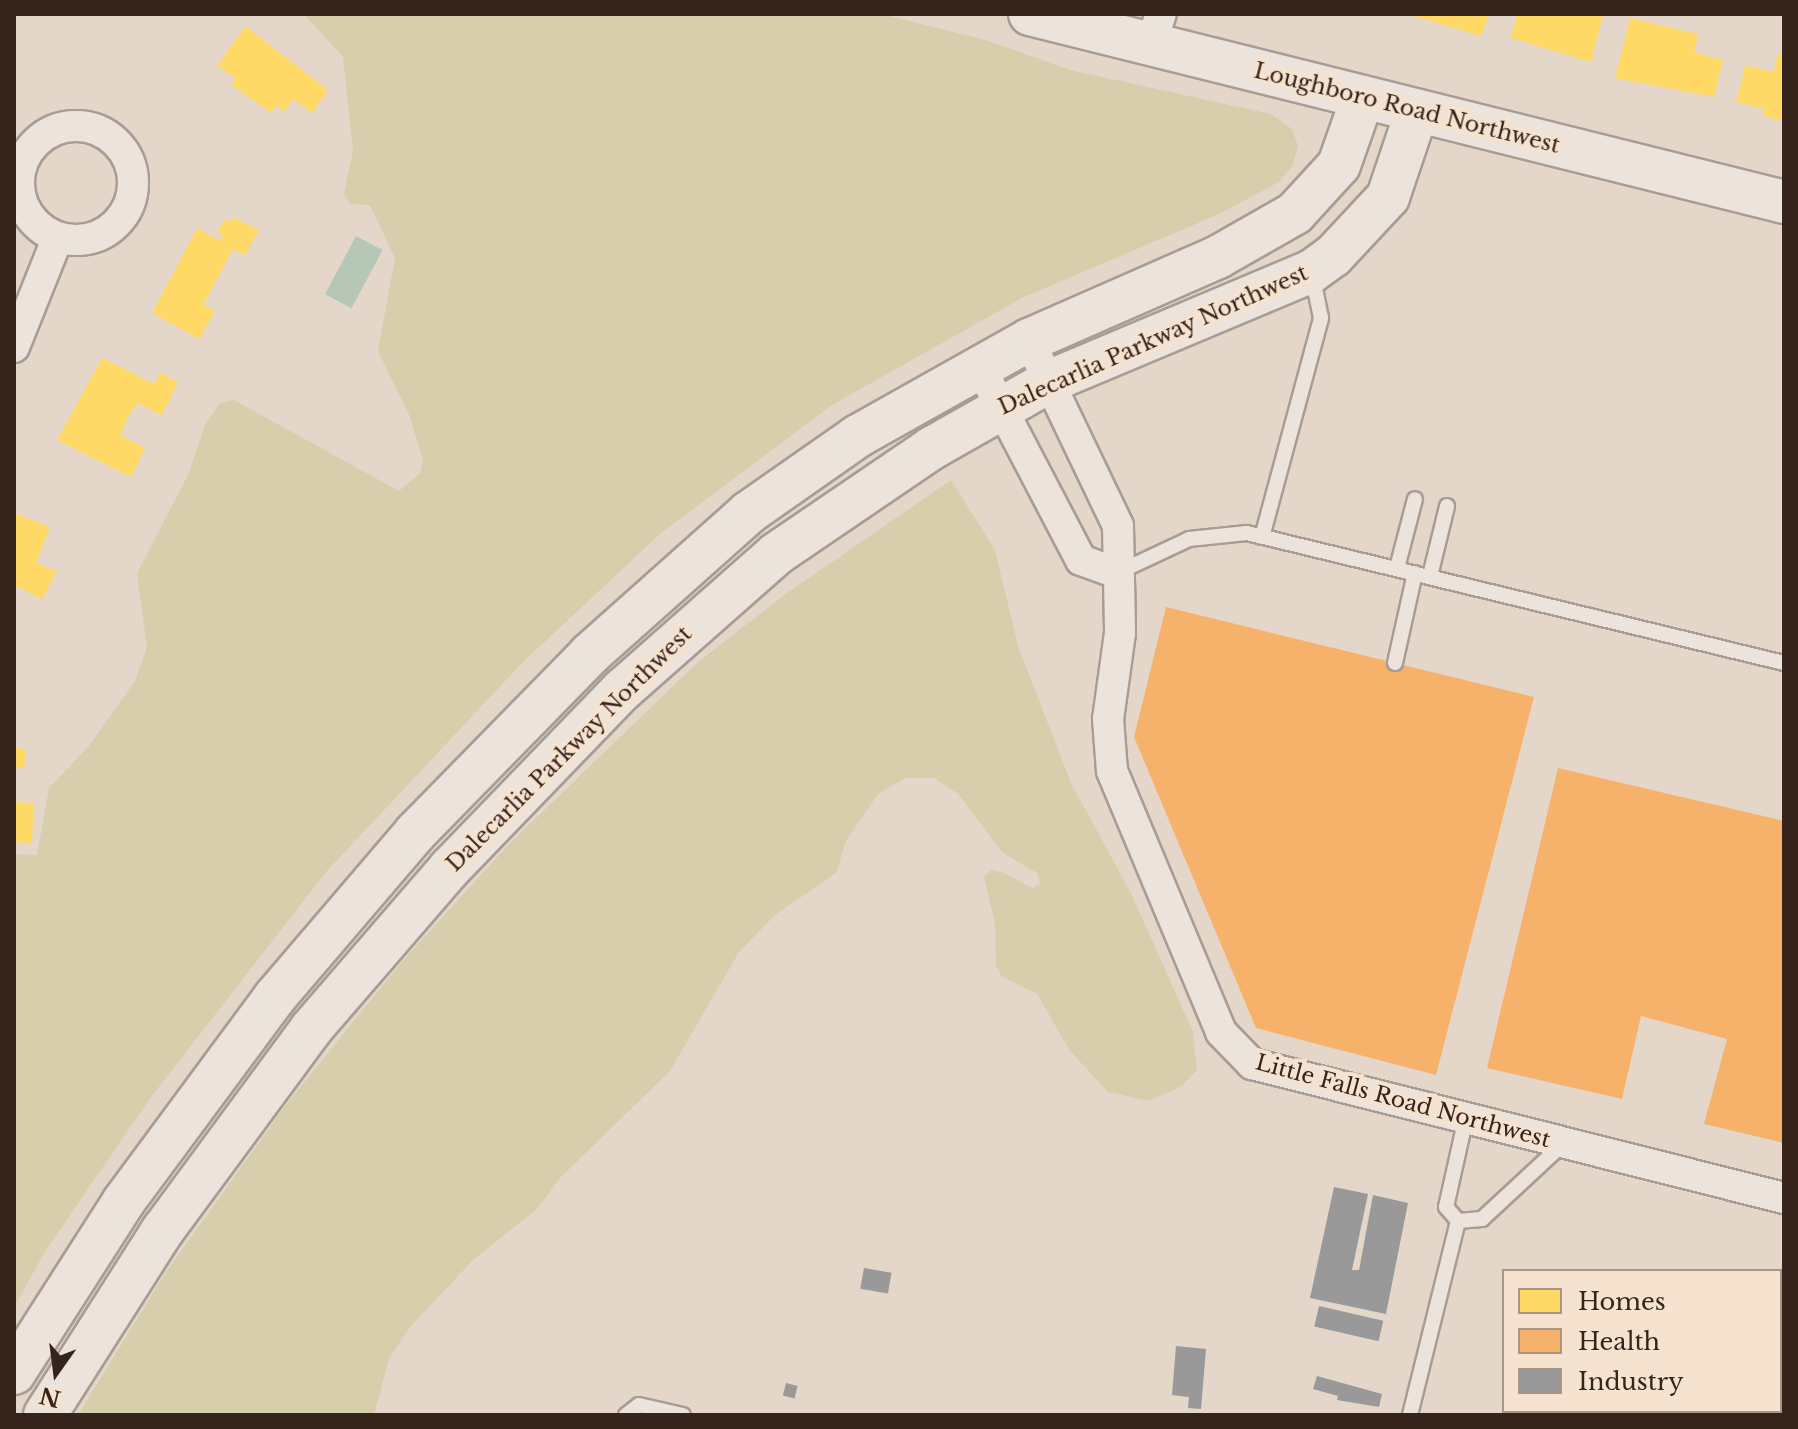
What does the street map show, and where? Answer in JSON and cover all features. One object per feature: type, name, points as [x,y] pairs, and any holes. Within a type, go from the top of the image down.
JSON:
[{"type":"main road","name":"Loughboro Road Northwest","points":[[1030,14],[1156,29],[1363,97],[1784,202]]},
{"type":"main road","points":[[14,1373],[124,1201],[230,1054],[358,898],[474,770],[590,654],[739,521],[858,436],[979,365],[1218,257],[1295,213],[1342,161],[1363,97]]},
{"type":"main road","name":"Dalecarlia Parkway Northwest","points":[[45,1415],[147,1254],[268,1085],[393,932],[508,806],[622,690],[776,554],[883,479],[998,408],[1048,382],[1312,271],[1370,222],[1388,197],[1417,111]]},
{"type":"street","points":[[14,347],[58,237]]},
{"type":"street","name":"Little Falls Road Northwest","points":[[1029,340],[1118,526],[1120,633],[1108,719],[1112,771],[1221,1032],[1252,1064],[1465,1122],[1784,1198]]},
{"type":"street","points":[[979,365],[998,408],[1081,560],[1117,573]]},
{"type":"lane","points":[[1262,537],[1321,318],[1312,271]]},
{"type":"lane","points":[[1397,568],[1415,499]]},
{"type":"lane","points":[[1395,663],[1447,506]]},
{"type":"lane","points":[[1117,573],[1189,539],[1262,537],[1784,663]]},
{"type":"lane","points":[[1458,1221],[1446,1207],[1465,1122]]},
{"type":"lane","points":[[1458,1221],[1482,1219],[1562,1145]]},
{"type":"lane","points":[[1410,1415],[1458,1221]]},
{"type":"lane","points":[[626,1415],[639,1405],[683,1415]]},
{"type":"shaded area","points":[[304,14],[882,14],[989,41],[1070,70],[1271,114],[1292,129],[1298,146],[1293,165],[1279,182],[1217,215],[1022,298],[832,405],[661,533],[522,663],[326,872],[151,1097],[46,1250],[14,1307],[14,854],[37,855],[49,788],[89,746],[135,681],[147,647],[137,573],[188,475],[205,425],[220,403],[234,400],[399,491],[420,473],[423,460],[410,417],[378,351],[395,258],[370,205],[350,204],[344,193],[353,151],[343,57]]},
{"type":"shaded area","points":[[356,236],[382,250],[352,308],[325,294]]},
{"type":"shaded area","points":[[951,480],[995,550],[1018,646],[1071,783],[1131,893],[1193,1032],[1197,1070],[1182,1086],[1149,1101],[1108,1092],[1070,1051],[1037,994],[1001,976],[996,965],[995,923],[984,877],[991,870],[1002,872],[1032,888],[1040,884],[1037,873],[1003,853],[958,794],[934,778],[905,778],[878,794],[846,841],[836,873],[775,915],[739,952],[670,1071],[560,1178],[537,1209],[473,1260],[410,1327],[389,1358],[374,1415],[78,1415],[164,1275],[285,1106],[400,964],[509,844],[698,662],[787,593]]},
{"type":"building: Homes","points":[[1407,14],[1489,14],[1481,36]]},
{"type":"building: Homes","points":[[1517,14],[1603,14],[1591,62],[1511,38]]},
{"type":"building: Homes","points":[[1630,18],[1698,34],[1694,52],[1723,60],[1714,97],[1615,78]]},
{"type":"building: Homes","points":[[245,26],[328,90],[312,113],[293,99],[284,112],[276,105],[271,113],[231,85],[235,78],[217,66]]},
{"type":"building: Homes","points":[[1778,54],[1784,56],[1784,121],[1763,116],[1765,109],[1736,102],[1745,65],[1773,72]]},
{"type":"building: Homes","points":[[233,217],[259,230],[245,255],[233,249],[203,305],[215,311],[199,339],[152,313],[197,228],[220,241],[223,236],[217,233],[225,219],[231,222]]},
{"type":"building: Homes","points":[[102,358],[154,384],[160,373],[178,382],[162,415],[137,403],[127,419],[120,435],[145,448],[131,477],[57,440]]},
{"type":"building: Homes","points":[[14,513],[50,527],[36,563],[57,571],[42,599],[14,585]]},
{"type":"building: Homes","points":[[14,748],[26,749],[24,768],[14,767]]},
{"type":"building: Homes","points":[[14,802],[34,803],[32,843],[14,842]]},
{"type":"building: Health","points":[[1166,607],[1534,697],[1436,1075],[1256,1028],[1134,737]]},
{"type":"building: Health","points":[[1558,768],[1784,821],[1784,1143],[1704,1124],[1727,1039],[1641,1016],[1622,1099],[1487,1068]]},
{"type":"building: Industry","points":[[1334,1187],[1368,1194],[1352,1270],[1359,1270],[1373,1195],[1408,1203],[1386,1314],[1310,1298]]},
{"type":"building: Industry","points":[[864,1268],[892,1273],[888,1294],[860,1289]]},
{"type":"building: Industry","points":[[1319,1306],[1383,1321],[1379,1341],[1314,1326]]},
{"type":"building: Industry","points":[[1176,1346],[1206,1349],[1201,1409],[1188,1408],[1189,1397],[1172,1395]]},
{"type":"building: Industry","points":[[1317,1376],[1382,1394],[1379,1407],[1337,1400],[1338,1396],[1313,1389]]},
{"type":"building: Industry","points":[[786,1383],[798,1386],[794,1399],[783,1396]]},
{"type":"building: Industry","points":[[1614,1413],[1747,1413],[1747,1415]]}]
